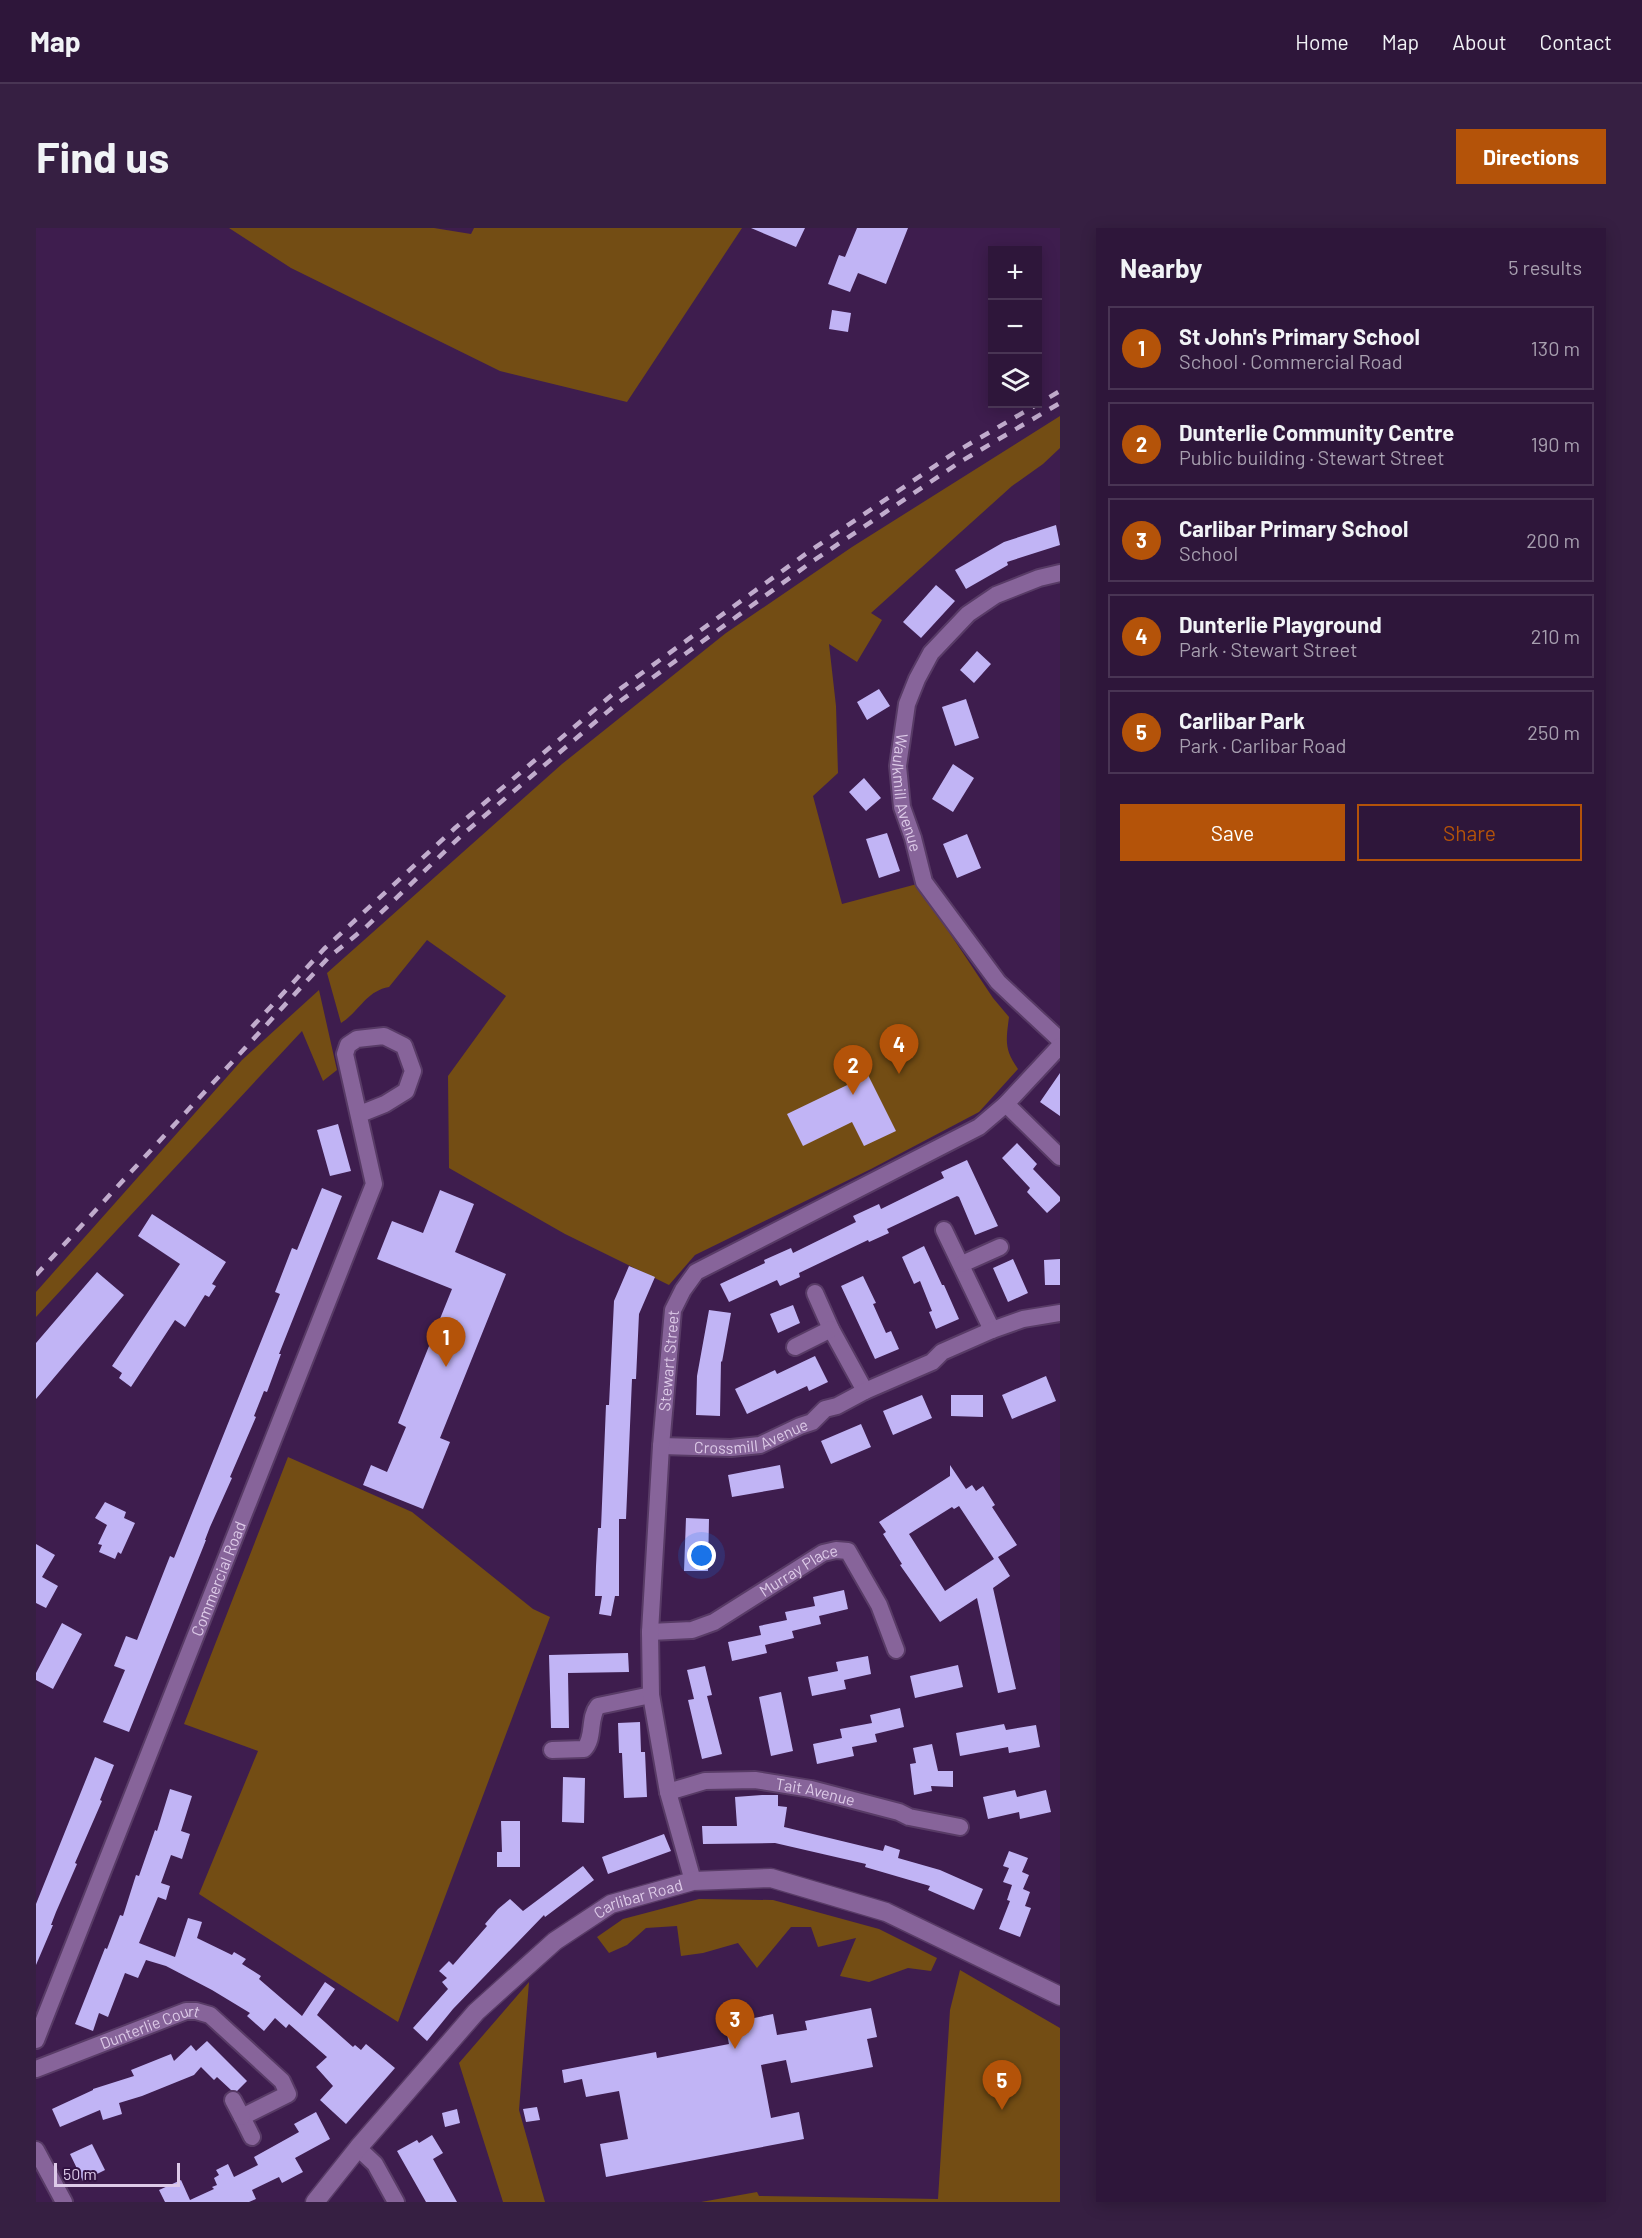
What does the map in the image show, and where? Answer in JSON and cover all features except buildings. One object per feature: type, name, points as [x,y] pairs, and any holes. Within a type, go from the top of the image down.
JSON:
[{"type":"street","name":"Waulkmill Avenue","points":[[1060,573],[1039,578],[996,595],[968,614],[931,653],[907,704],[898,766],[902,807],[913,838],[924,882],[998,982],[1060,1040]]},
{"type":"street","name":"Commercial Road","points":[[36,2040],[374,1184],[345,1054],[348,1045],[357,1039],[384,1036],[404,1046],[413,1071],[406,1091],[386,1104],[360,1114]]},
{"type":"street","name":"Stewart Street","points":[[693,1881],[668,1792],[651,1695],[650,1632],[661,1446],[673,1310],[683,1290],[696,1272],[979,1127],[1006,1104],[1060,1046]]},
{"type":"street","points":[[1006,1104],[1060,1157]]},
{"type":"street","points":[[944,1230],[992,1330]]},
{"type":"street","points":[[962,1264],[1000,1247]]},
{"type":"street","points":[[815,1293],[831,1329],[865,1391]]},
{"type":"street","name":"Crossmill Avenue","points":[[661,1446],[731,1448],[760,1444],[812,1422],[825,1409],[837,1406],[865,1391],[932,1362],[942,1352],[992,1330],[1023,1319],[1060,1313]]},
{"type":"street","points":[[795,1347],[831,1329]]},
{"type":"street","name":"Murray Place","points":[[650,1632],[692,1630],[714,1622],[823,1553],[836,1550],[848,1551],[855,1561],[879,1605],[896,1650]]},
{"type":"street","points":[[552,1750],[584,1749],[588,1745],[592,1717],[598,1706],[651,1695]]},
{"type":"street","name":"Tait Avenue","points":[[668,1792],[705,1781],[755,1780],[811,1789],[899,1812],[909,1817],[960,1827]]},
{"type":"street","name":"Carlibar Road","points":[[315,2202],[358,2148],[476,2012],[555,1941],[611,1904],[693,1881],[771,1878],[886,1912],[1060,1996]]},
{"type":"street","name":"Dunterlie Court","points":[[36,2069],[186,2011],[196,2011],[210,2015],[287,2088],[288,2094],[242,2117]]},
{"type":"street","points":[[233,2100],[252,2138]]},
{"type":"street","points":[[358,2148],[375,2164],[396,2202]]},
{"type":"street","points":[[36,2151],[64,2202]]},
{"type":"shaded area","points":[[229,228],[434,228],[471,234],[474,228],[742,228],[627,402],[500,371],[291,268]]},
{"type":"shaded area","points":[[1060,416],[1060,448],[1043,464],[1012,486],[871,613],[882,620],[857,662],[829,644],[836,706],[838,773],[813,796],[842,904],[917,884],[993,998],[1009,1017],[1007,1044],[1010,1056],[1018,1069],[979,1112],[871,1169],[695,1255],[669,1285],[565,1234],[449,1168],[448,1076],[506,996],[427,940],[389,987],[374,993],[341,1023],[327,973],[562,764],[726,633],[852,547]]},
{"type":"shaded area","points":[[319,990],[337,1070],[323,1081],[302,1031],[36,1317],[36,1292],[242,1060]]},
{"type":"shaded area","points":[[288,1457],[412,1512],[533,1609],[550,1617],[398,2022],[199,1894],[258,1751],[184,1724]]},
{"type":"shaded area","points":[[699,1899],[773,1900],[879,1929],[937,1958],[931,1971],[908,1968],[869,1982],[840,1976],[856,1938],[818,1947],[811,1927],[791,1927],[757,1968],[738,1943],[703,1953],[681,1956],[677,1926],[646,1928],[627,1945],[609,1953],[597,1937],[623,1919]]},
{"type":"shaded area","points":[[960,1970],[1060,2028],[1060,2202],[701,2202],[757,2192],[759,2196],[938,2199],[950,2010]]},
{"type":"shaded area","points":[[529,1982],[519,2110],[545,2202],[503,2202],[459,2063]]},
{"type":"railway","points":[[252,1027],[324,949],[455,828],[613,694],[807,553],[954,453],[1060,391]]},
{"type":"railway","points":[[36,1275],[328,958],[366,927],[462,835],[619,702],[813,561],[960,462],[1060,403]]},
{"type":"place","name":"Dunterlie Playground","points":[[899,1074]]},
{"type":"place","name":"Dunterlie Community Centre","points":[[853,1095]]},
{"type":"place","name":"St John's Primary School","points":[[446,1367]]},
{"type":"place","name":"Carlibar Primary School","points":[[735,2049]]},
{"type":"place","name":"Carlibar Park","points":[[1002,2110]]}]
